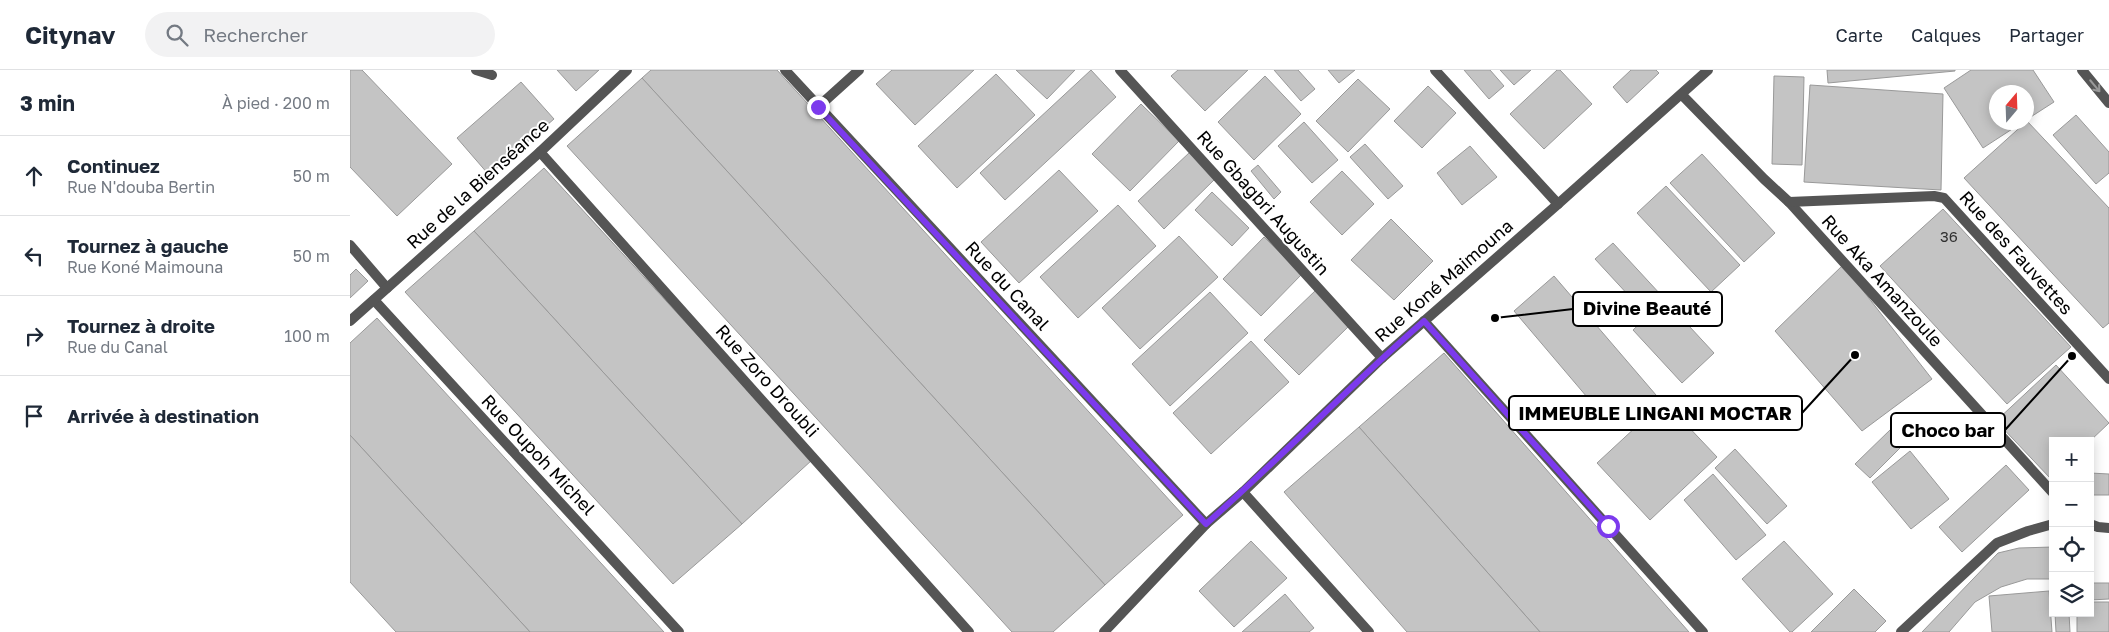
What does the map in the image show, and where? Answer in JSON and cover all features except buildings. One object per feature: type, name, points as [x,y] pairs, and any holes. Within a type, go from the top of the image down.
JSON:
[{"type":"street","points":[[476,70],[492,75]]},
{"type":"street","name":"Rue de la Bienséance","points":[[350,321],[540,152],[627,70]]},
{"type":"street","name":"Rue du Canal","points":[[785,70],[1206,524]]},
{"type":"street","points":[[818,107],[860,70]]},
{"type":"street","name":"Rue Gbagbri Augustin","points":[[1120,70],[1382,358]]},
{"type":"street","points":[[1435,70],[1558,204]]},
{"type":"street","name":"Rue Koné Maimouna","points":[[1104,632],[1206,524],[1243,492],[1382,358],[1682,95],[1708,70]]},
{"type":"street","points":[[2082,70],[2109,103]]},
{"type":"street","name":"Rue Aka Amanzoule","points":[[1682,95],[1788,202],[2049,489]]},
{"type":"street","name":"Rue Zoro Droubli","points":[[540,152],[969,632]]},
{"type":"street","name":"Rue des Fauvettes","points":[[1788,202],[1934,196],[1944,198],[2109,379]]},
{"type":"street","points":[[350,245],[387,288]]},
{"type":"street","name":"Rue Oupoh Michel","points":[[374,300],[679,632]]},
{"type":"street","points":[[1424,321],[1703,632]]},
{"type":"street","points":[[1243,492],[1369,632]]},
{"type":"street","points":[[1901,632],[1997,543],[2049,525]]},
{"type":"street","points":[[2094,525],[2109,528]]},
{"type":"place","name":"Divine Beauté","points":[[1495,318]]},
{"type":"place","name":"IMMEUBLE LINGANI MOCTAR","points":[[1855,355]]},
{"type":"place","name":"Choco bar","points":[[2072,356]]},
{"type":"route","points":[[818,107],[1206,524],[1243,492],[1382,358],[1424,321],[1608,526]]}]
